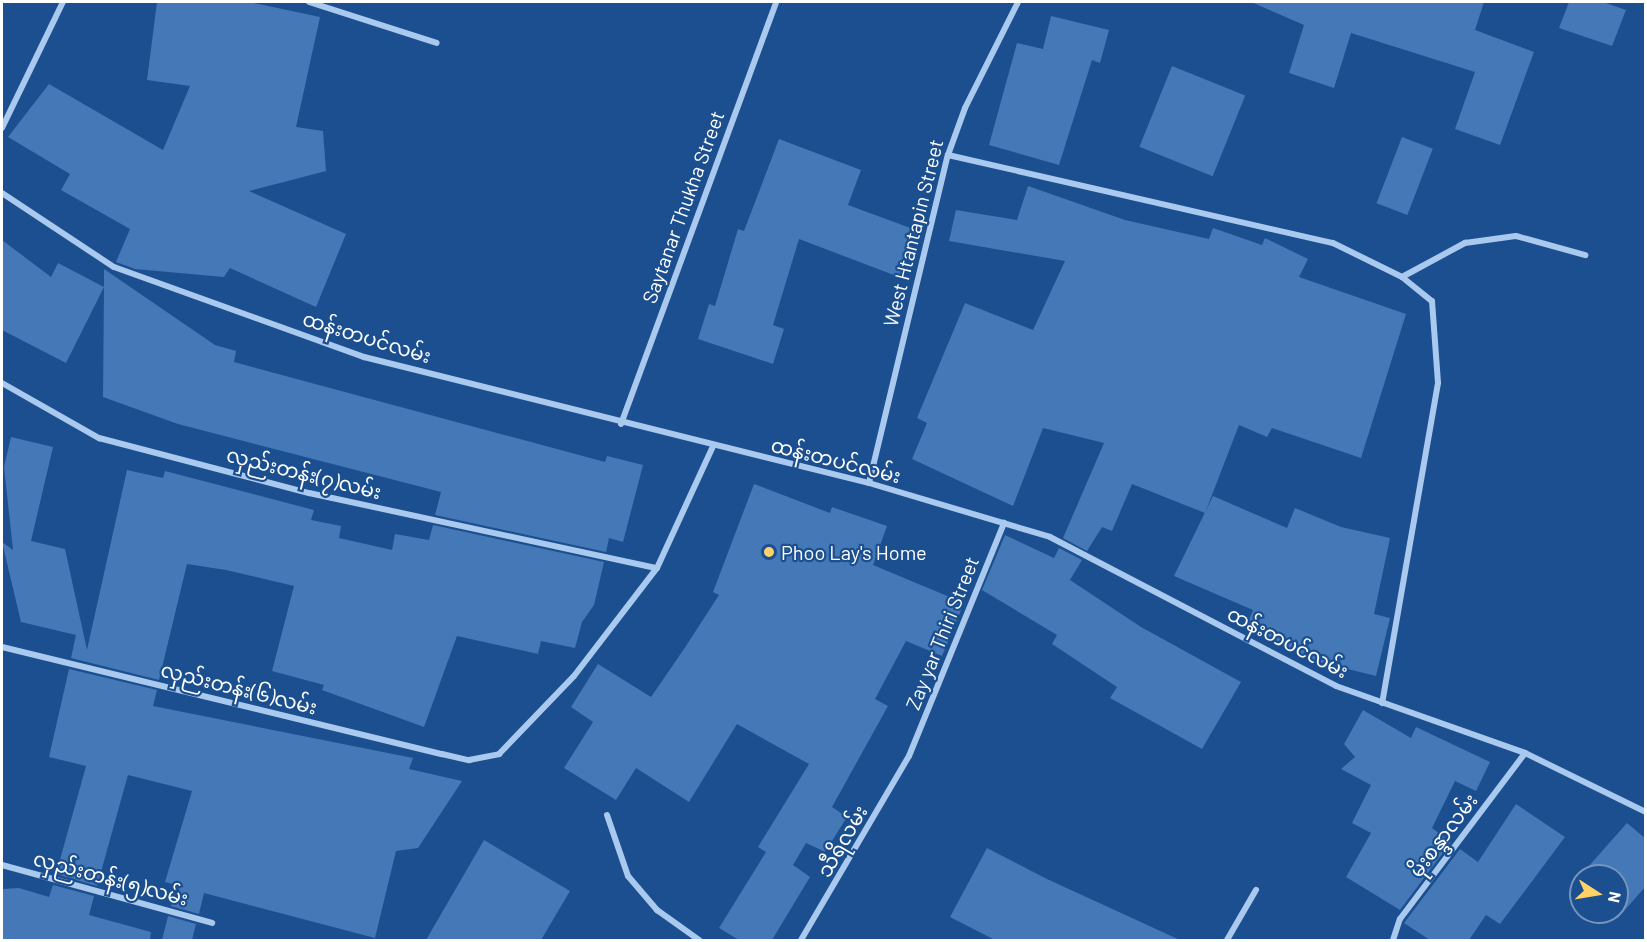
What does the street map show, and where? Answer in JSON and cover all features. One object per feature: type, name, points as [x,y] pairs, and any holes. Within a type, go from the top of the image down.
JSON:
[{"type":"street","points":[[2,128],[63,2]]},
{"type":"street","points":[[309,2],[437,43]]},
{"type":"street","name":"Saytanar Thukha Street","points":[[621,424],[776,2]]},
{"type":"street","name":"West Htantapin Street","points":[[869,483],[948,155],[965,108],[1018,2]]},
{"type":"street","points":[[948,155],[1333,243],[1402,277],[1432,301],[1438,382],[1382,703]]},
{"type":"street","name":"ထန်းတပင်လမ်း","points":[[2,193],[114,267],[364,357],[621,424],[869,483],[1050,537],[1336,686],[1525,753],[1646,812]]},
{"type":"street","points":[[1402,277],[1465,243],[1516,236],[1585,255]]},
{"type":"street","name":"လှည်းတန်း(၇)လမ်း","points":[[2,383],[99,438],[309,493],[610,561],[657,568]]},
{"type":"street","points":[[657,568],[713,446]]},
{"type":"street","name":"Zay yar Thiri Street","points":[[909,756],[1004,523]]},
{"type":"street","name":"လှည်းတန်း(၆)လမ်း","points":[[2,647],[470,760],[499,754],[574,676],[657,568]]},
{"type":"street","name":"မိုးစန္ဒာလမ်း","points":[[1394,940],[1400,919],[1525,753]]},
{"type":"street","name":"သီရိလမ်း","points":[[801,940],[909,756]]},
{"type":"street","points":[[607,815],[628,876],[657,910],[699,940]]},
{"type":"street","name":"လှည်းတန်း(၅)လမ်း","points":[[2,865],[212,923]]},
{"type":"street","points":[[1227,940],[1256,890]]},
{"type":"building","points":[[157,2],[249,2],[320,17],[296,127],[323,131],[326,171],[249,191],[346,234],[316,307],[230,268],[224,277],[135,269],[116,262],[130,229],[61,190],[70,174],[8,137],[49,84],[163,150],[190,86],[147,80]]},
{"type":"building","points":[[1251,2],[1484,2],[1475,30],[1534,52],[1500,145],[1455,129],[1475,72],[1351,33],[1334,88],[1289,73],[1304,25]]},
{"type":"building","points":[[1569,2],[1603,2],[1626,10],[1612,46],[1559,28]]},
{"type":"building","points":[[1051,16],[1109,30],[1100,63],[1092,60],[1059,165],[989,145],[1017,43],[1043,49]]},
{"type":"building","points":[[1172,66],[1245,96],[1213,176],[1139,147]]},
{"type":"building","points":[[1402,137],[1433,149],[1407,215],[1377,203]]},
{"type":"building","points":[[779,139],[861,170],[848,205],[916,230],[899,277],[799,239],[773,325],[784,329],[773,364],[698,339],[709,304],[715,306],[738,229],[744,231]]},
{"type":"building","points":[[1028,186],[1125,220],[1209,239],[1213,228],[1262,245],[1265,238],[1308,259],[1299,277],[1406,314],[1361,458],[1272,428],[1267,437],[1239,425],[1205,513],[1132,484],[1112,531],[1102,527],[1087,551],[1063,538],[1104,443],[1043,428],[1013,506],[912,459],[927,423],[917,418],[965,303],[1033,330],[1065,261],[949,241],[956,210],[1017,220]]},
{"type":"building","points":[[2,240],[51,277],[58,263],[104,287],[66,363],[2,330]]},
{"type":"building","points":[[104,269],[215,345],[236,351],[234,362],[605,462],[607,456],[643,465],[623,542],[609,538],[606,552],[435,515],[441,492],[178,424],[103,397]]},
{"type":"building","points":[[11,437],[53,447],[31,541],[65,549],[87,650],[127,470],[163,478],[165,471],[314,510],[311,520],[341,526],[339,538],[392,550],[395,534],[429,540],[433,525],[604,562],[594,605],[582,622],[575,648],[541,641],[538,654],[457,636],[424,727],[322,690],[324,685],[272,671],[294,586],[226,570],[187,564],[159,680],[71,658],[76,635],[21,622],[2,542],[13,550],[4,467]]},
{"type":"building","points":[[754,484],[830,513],[832,507],[887,526],[873,565],[964,603],[942,656],[906,641],[875,699],[888,706],[832,807],[847,817],[825,852],[806,843],[793,865],[810,877],[772,940],[739,940],[719,928],[766,852],[758,847],[809,764],[737,724],[689,802],[636,768],[616,800],[564,768],[593,722],[571,707],[598,664],[651,697],[684,649],[719,595],[713,592]]},
{"type":"building","points":[[1213,496],[1287,528],[1295,508],[1341,527],[1390,538],[1374,614],[1390,618],[1376,676],[1311,660],[1246,626],[1253,610],[1174,576]]},
{"type":"building","points":[[1005,535],[1054,558],[1059,548],[1082,560],[1070,580],[1141,627],[1241,682],[1202,749],[1110,698],[1117,687],[1052,644],[1057,635],[982,590]]},
{"type":"building","points":[[69,669],[157,690],[153,706],[413,758],[409,769],[462,781],[418,848],[396,851],[375,938],[204,893],[199,914],[171,906],[176,885],[165,882],[192,791],[128,775],[97,886],[56,874],[86,766],[49,757]]},
{"type":"building","points":[[1363,710],[1411,738],[1416,727],[1490,762],[1476,791],[1455,781],[1432,828],[1451,842],[1400,910],[1346,877],[1371,833],[1352,823],[1371,785],[1341,769],[1355,757],[1344,744]]},
{"type":"building","points":[[1516,804],[1565,837],[1500,924],[1486,915],[1469,940],[1430,940],[1404,923],[1460,849],[1478,862]]},
{"type":"building","points":[[1627,823],[1646,839],[1646,886],[1629,905],[1629,864],[1591,864]]},
{"type":"building","points":[[484,840],[570,891],[541,940],[426,940]]},
{"type":"building","points":[[987,848],[1047,879],[1180,940],[995,940],[950,917]]},
{"type":"building","points":[[53,885],[94,896],[89,915],[151,932],[150,940],[2,940],[2,889],[19,888],[49,897]]},
{"type":"building","points":[[168,916],[196,924],[192,940],[162,940]]},
{"type":"place","name":"Phoo Lay's Home","points":[[769,552]]}]
